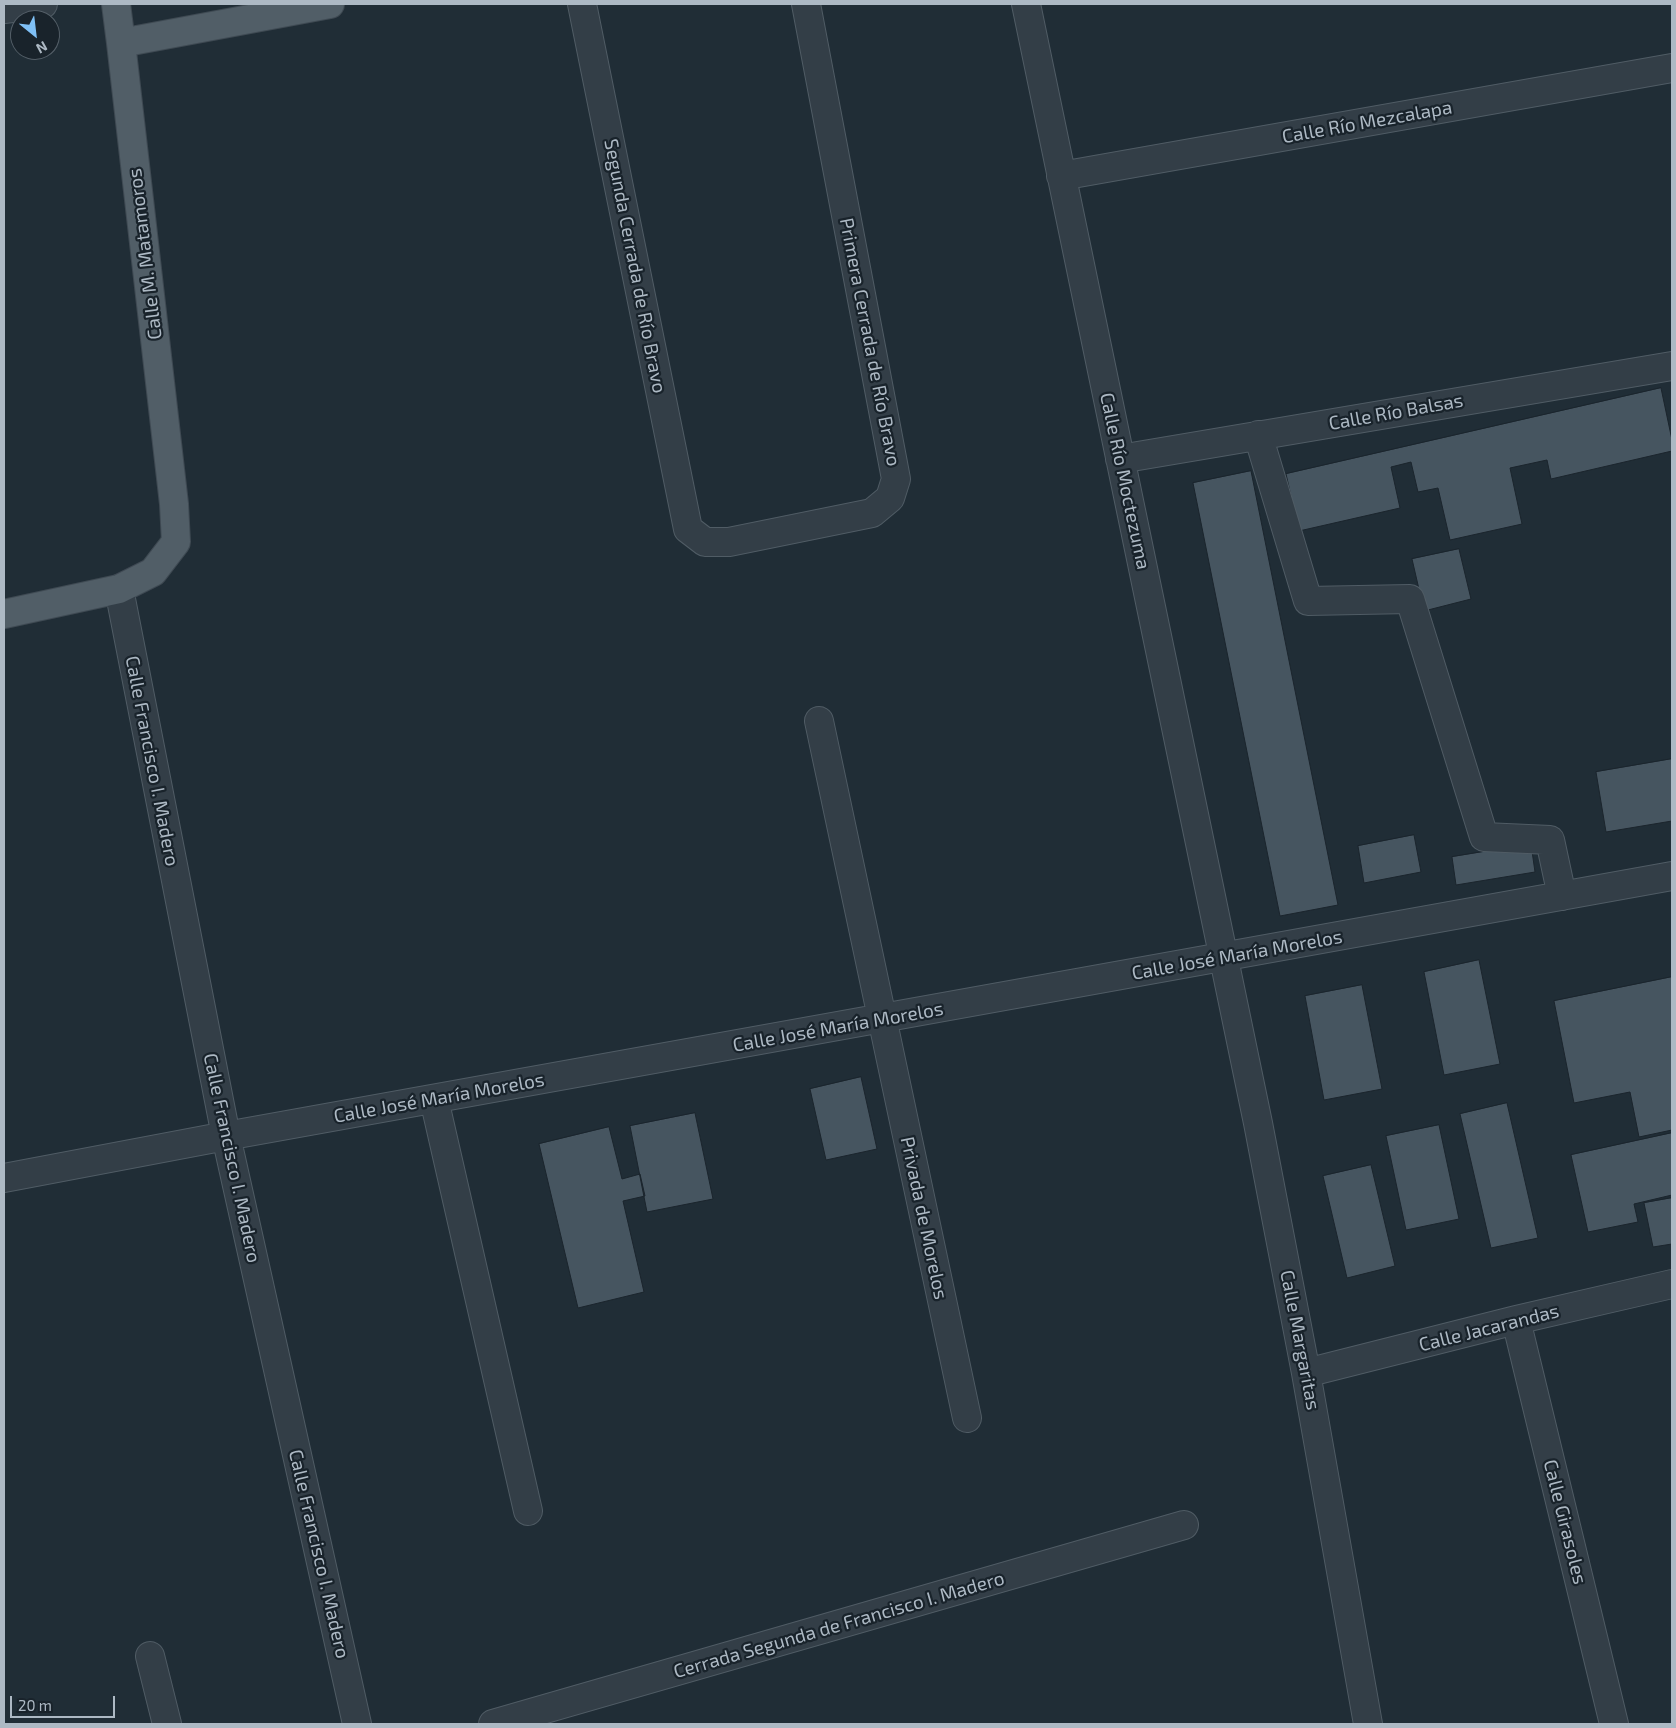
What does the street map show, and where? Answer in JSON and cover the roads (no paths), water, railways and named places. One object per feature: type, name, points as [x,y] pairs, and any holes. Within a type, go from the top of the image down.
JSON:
[{"type":"main road","name":"Calle M. Matamoros","points":[[4,614],[119,589],[153,572],[176,542],[174,504],[116,4]]},
{"type":"main road","points":[[121,43],[330,4]]},
{"type":"street","points":[[4,9],[43,4]]},
{"type":"street","name":"Segunda Cerrada de Río Bravo","points":[[582,4],[688,529]]},
{"type":"street","name":"Primera Cerrada de Río Bravo","points":[[688,529],[705,542],[730,542],[872,513],[890,498],[896,479],[806,4]]},
{"type":"street","name":"Calle Río Moctezuma","points":[[1026,4],[1224,958]]},
{"type":"street","name":"Calle Río Mezcalapa","points":[[1062,176],[1672,68]]},
{"type":"street","name":"Calle Río Balsas","points":[[1120,459],[1672,366]]},
{"type":"street","points":[[1258,435],[1308,601],[1410,599],[1484,837],[1550,840],[1562,896]]},
{"type":"street","name":"Calle Francisco I. Madero","points":[[119,589],[226,1136],[357,1724]]},
{"type":"street","name":"Privada de Morelos","points":[[819,721],[967,1418]]},
{"type":"street","name":"Calle José María Morelos","points":[[4,1178],[226,1136],[1672,876]]},
{"type":"street","name":"Calle Margaritas","points":[[1224,958],[1258,1122],[1306,1373],[1368,1724]]},
{"type":"street","points":[[434,1099],[528,1511]]},
{"type":"street","name":"Calle Jacarandas","points":[[1306,1373],[1516,1320],[1672,1284]]},
{"type":"street","name":"Calle Girasoles","points":[[1516,1320],[1614,1724]]},
{"type":"street","name":"Cerrada Segunda de Francisco I. Madero","points":[[493,1724],[1184,1525]]},
{"type":"street","points":[[150,1656],[167,1724]]}]
